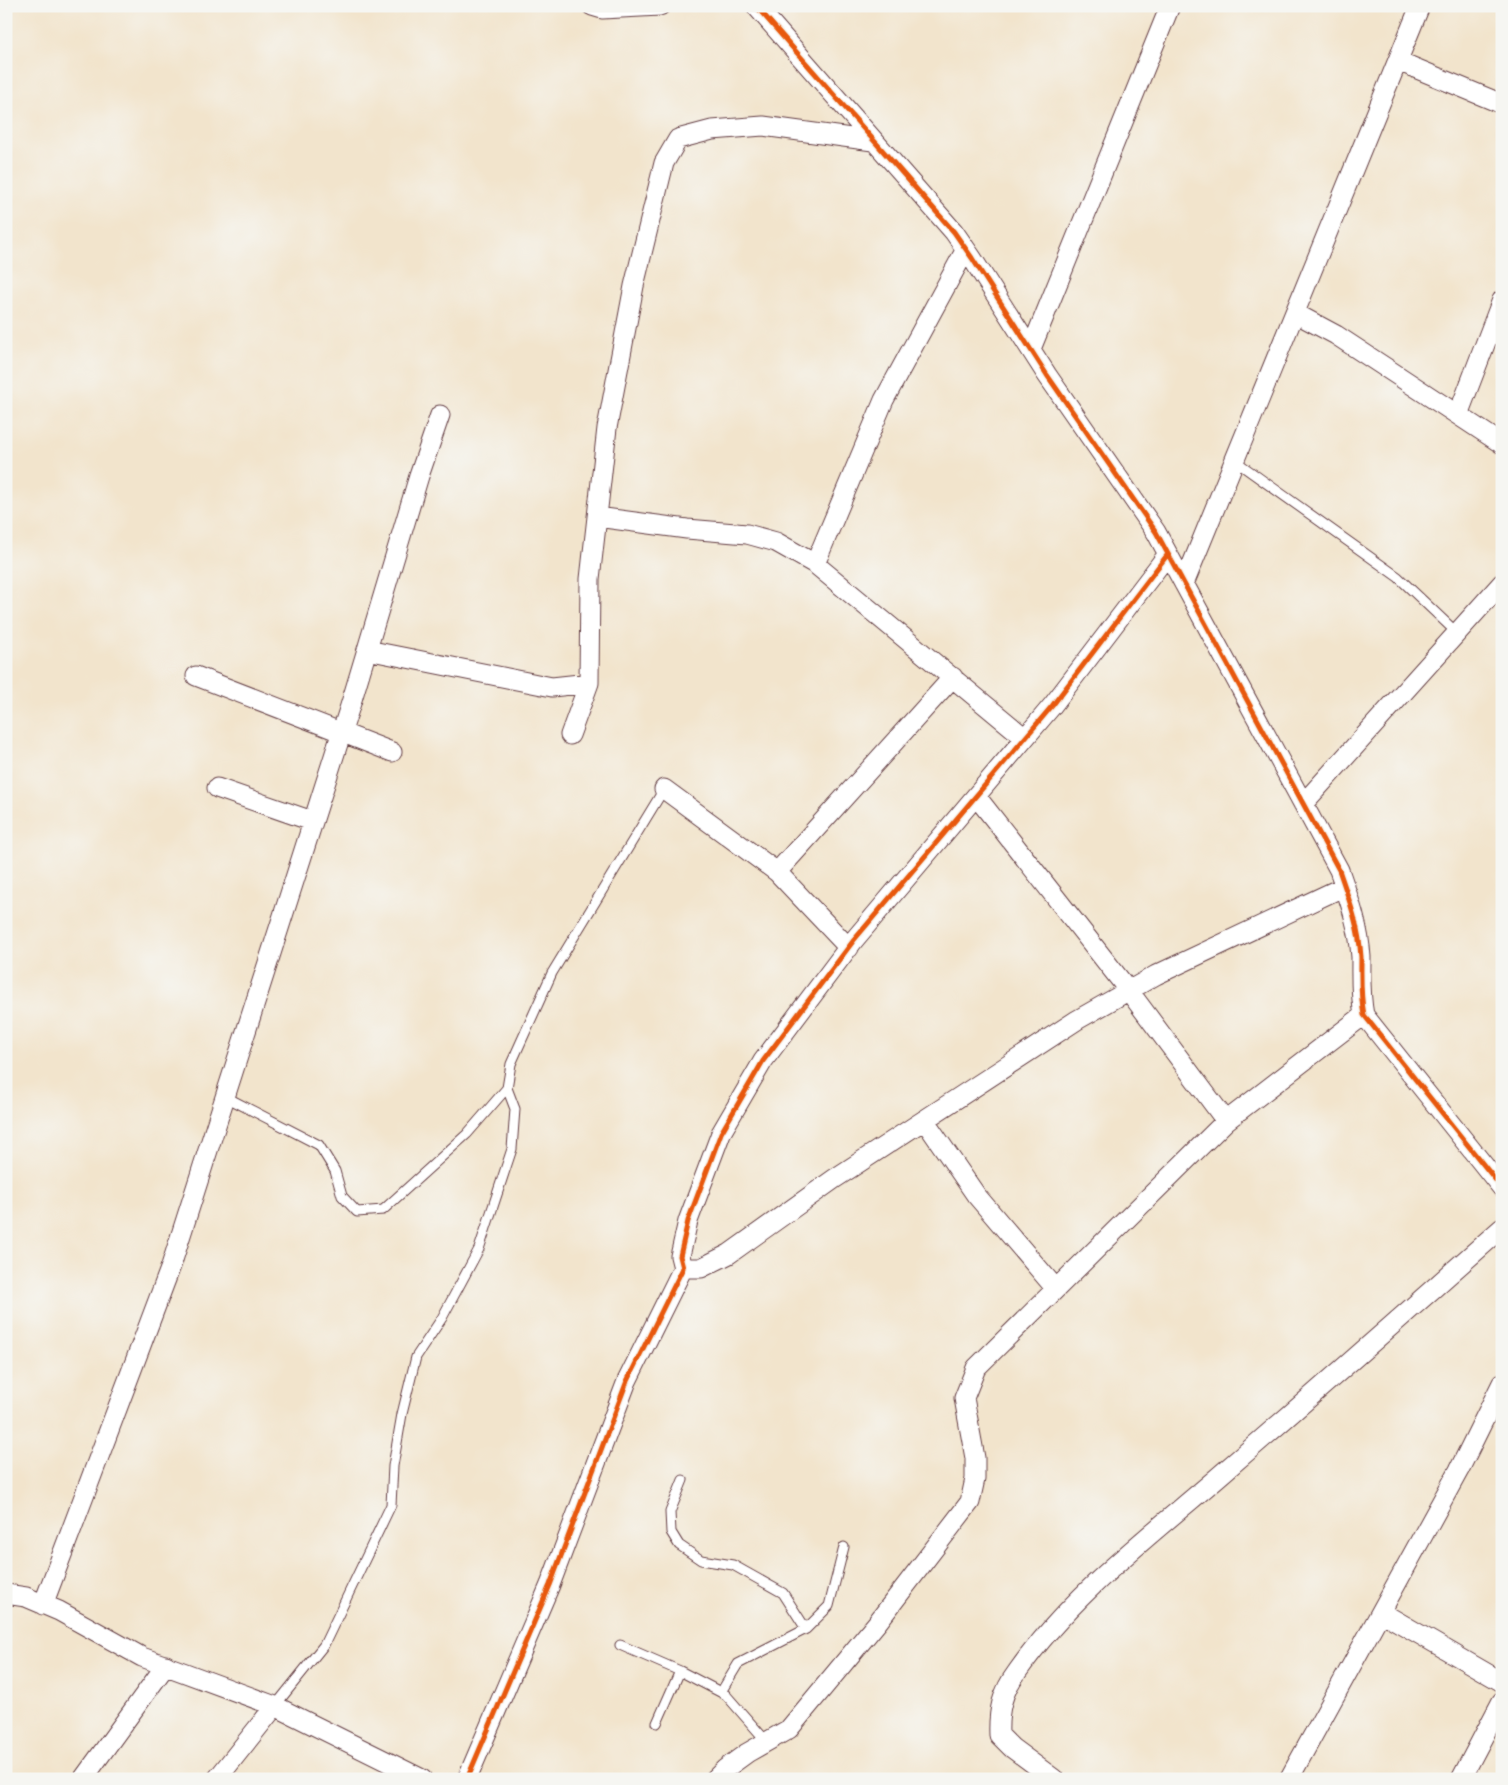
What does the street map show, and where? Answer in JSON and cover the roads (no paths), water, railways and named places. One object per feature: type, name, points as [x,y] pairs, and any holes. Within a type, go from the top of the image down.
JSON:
[{"type":"street","points":[[592,6],[602,9],[660,6]]},
{"type":"street","points":[[756,6],[954,232],[1030,350],[1156,532],[1339,870],[1356,916],[1360,956],[1360,997],[1364,1015],[1502,1188]]},
{"type":"street","points":[[1030,350],[1170,6]]},
{"type":"street","points":[[1184,584],[1420,6]]},
{"type":"street","points":[[1398,61],[1502,104]]},
{"type":"street","points":[[570,735],[589,683],[590,579],[607,428],[634,286],[664,164],[678,140],[712,130],[763,126],[874,141]]},
{"type":"street","points":[[815,564],[884,400],[966,249]]},
{"type":"street","points":[[1458,415],[1502,300]]},
{"type":"street","points":[[1295,313],[1336,334],[1502,444]]},
{"type":"street","points":[[43,1605],[171,1266],[341,734],[419,476],[440,415]]},
{"type":"street","points":[[597,517],[687,529],[747,534],[776,542],[815,564],[1025,738]]},
{"type":"street","points":[[467,1779],[497,1715],[550,1585],[626,1381],[683,1268],[680,1256],[688,1220],[721,1134],[764,1061],[849,948],[1025,738],[1168,554]]},
{"type":"street","points":[[1303,804],[1502,583]]},
{"type":"street","points":[[367,650],[552,687],[589,683]]},
{"type":"street","points":[[196,676],[341,734],[392,752]]},
{"type":"street","points":[[777,872],[953,677]]},
{"type":"street","points":[[217,788],[312,821]]},
{"type":"street","points":[[664,789],[777,872],[849,948]]},
{"type":"street","points":[[976,796],[1130,991],[1226,1121]]},
{"type":"street","points":[[683,1268],[702,1268],[729,1254],[834,1180],[1077,1020],[1156,975],[1345,886]]},
{"type":"street","points":[[716,1779],[740,1758],[789,1729],[877,1623],[970,1502],[975,1479],[975,1458],[964,1398],[968,1383],[976,1368],[1226,1121],[1364,1015]]},
{"type":"street","points":[[925,1121],[976,1195],[1056,1289]]},
{"type":"street","points":[[1054,1779],[1012,1748],[999,1735],[998,1714],[1002,1696],[1017,1672],[1070,1609],[1126,1555],[1225,1471],[1502,1228]]},
{"type":"street","points":[[1289,1779],[1458,1470],[1502,1383]]},
{"type":"street","points":[[6,1594],[26,1597],[142,1657],[275,1706],[422,1779]]},
{"type":"street","points":[[1381,1612],[1502,1682]]},
{"type":"street","points":[[83,1779],[166,1665]]},
{"type":"street","points":[[1461,1779],[1497,1724],[1502,1701]]},
{"type":"street","points":[[217,1779],[275,1706]]},
{"type":"lane","points":[[1234,460],[1398,577],[1457,633]]},
{"type":"lane","points":[[275,1706],[324,1645],[391,1505],[393,1466],[402,1414],[416,1357],[442,1318],[479,1248],[512,1149],[515,1109],[507,1088],[511,1064],[552,973],[664,789]]},
{"type":"lane","points":[[224,1096],[319,1145],[335,1171],[342,1196],[357,1212],[382,1210],[467,1134],[507,1088]]},
{"type":"lane","points":[[684,1480],[670,1512],[671,1532],[679,1545],[701,1560],[733,1565],[783,1593],[806,1629]]},
{"type":"lane","points":[[721,1692],[738,1664],[806,1629],[828,1606],[844,1547]]},
{"type":"lane","points":[[620,1645],[680,1671],[726,1695],[768,1743]]},
{"type":"lane","points":[[657,1723],[680,1671]]}]
